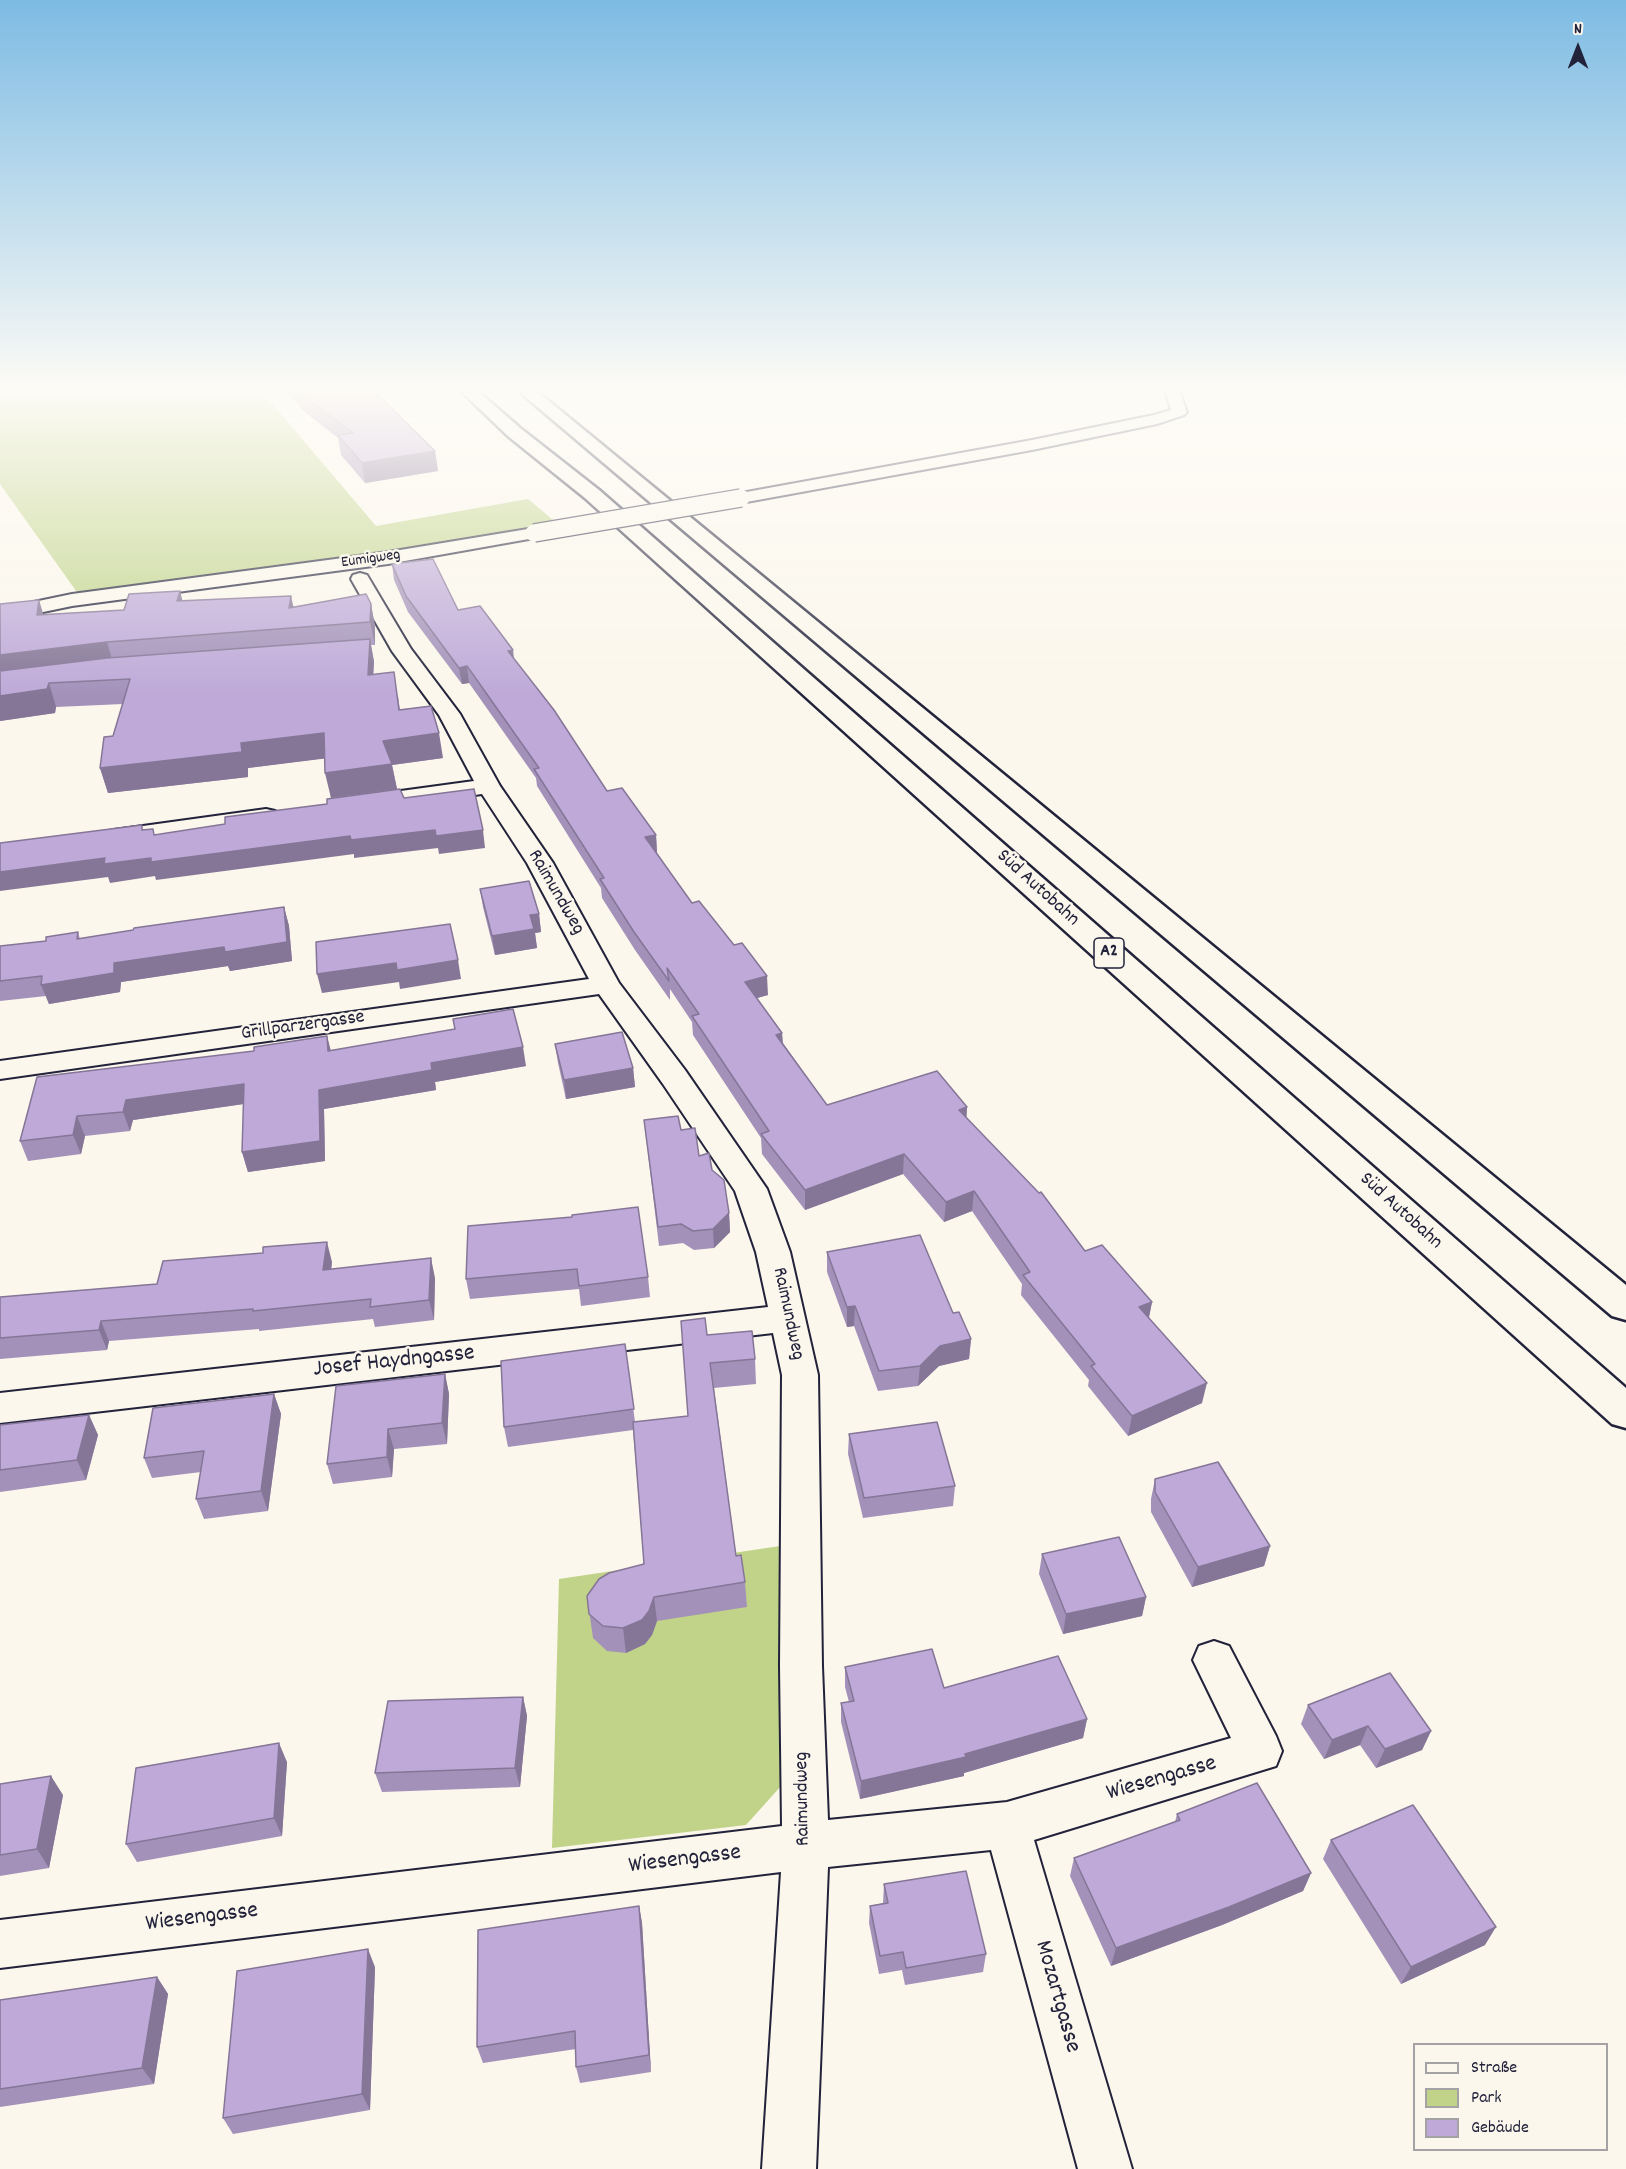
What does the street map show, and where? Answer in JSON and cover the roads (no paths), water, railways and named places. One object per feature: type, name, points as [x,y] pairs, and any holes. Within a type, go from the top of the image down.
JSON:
[{"type":"highway","name":"Süd Autobahn","points":[[592,494],[1626,1412]]},
{"type":"highway","points":[[651,494],[1626,1306]]},
{"type":"street","name":"Eumigweg","points":[[0,615],[72,600],[388,558],[762,494]]},
{"type":"street","name":"Raimundweg","points":[[360,579],[390,652],[449,714],[489,786],[540,863],[606,985],[674,1077],[751,1189],[773,1252],[800,1375],[801,1666],[806,1846],[789,2169]]},
{"type":"street","points":[[344,806],[489,786]]},
{"type":"street","points":[[92,840],[291,813]]},
{"type":"street","name":"Grillparzergasse","points":[[0,1070],[606,985]]},
{"type":"street","name":"Josef Haydngasse","points":[[0,1408],[788,1318]]},
{"type":"street","name":"Wiesengasse","points":[[0,1944],[806,1846],[1007,1825],[1260,1751],[1214,1660]]},
{"type":"street","name":"Mozartgasse","points":[[1007,1825],[1105,2169]]}]
